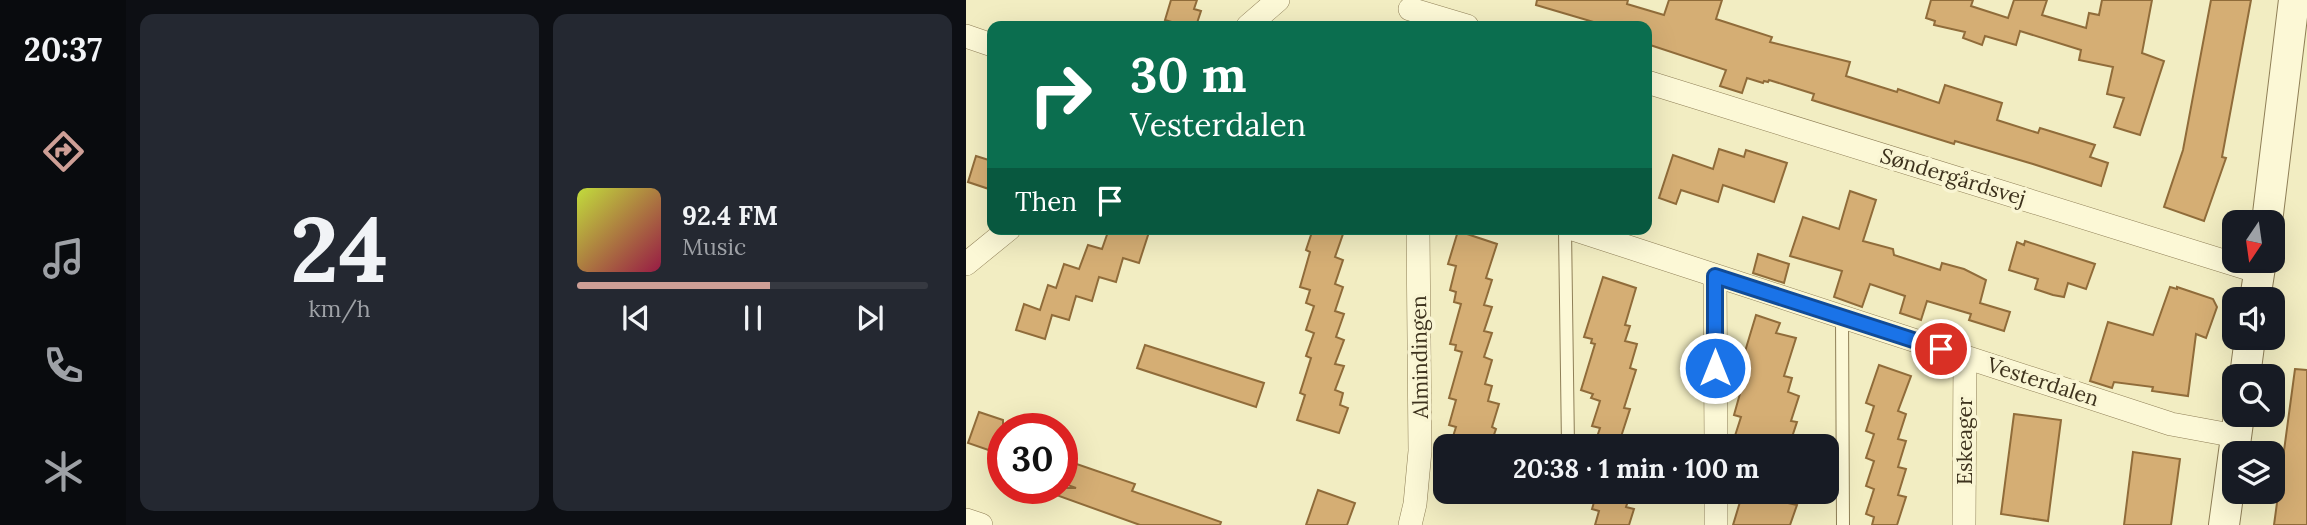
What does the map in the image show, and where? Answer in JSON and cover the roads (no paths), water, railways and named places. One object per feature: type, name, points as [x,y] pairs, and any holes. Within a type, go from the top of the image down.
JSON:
[{"type":"street","points":[[1254,21],[1278,0]]},
{"type":"street","points":[[2269,210],[2294,0]]},
{"type":"street","points":[[1410,12],[1447,21]]},
{"type":"street","points":[[966,36],[987,43]]},
{"type":"street","points":[[2283,95],[2307,36]]},
{"type":"street","name":"Søndergårdsvej","points":[[1652,84],[2258,277]]},
{"type":"street","points":[[966,264],[1002,235]]},
{"type":"street","name":"Almindingen","points":[[1410,525],[1415,504],[1420,450],[1418,235]]},
{"type":"street","name":"Vesterdalen","points":[[1591,235],[2171,424],[2222,425]]},
{"type":"street","points":[[1715,276],[1716,434]]},
{"type":"street","name":"Eskeager","points":[[1964,525],[1965,357]]},
{"type":"street","points":[[2224,525],[2238,427]]},
{"type":"street","points":[[1716,504],[1716,525]]},
{"type":"street","points":[[966,520],[981,525]]},
{"type":"lane","points":[[1565,235],[1568,434]]},
{"type":"lane","points":[[1842,317],[1843,525]]}]
